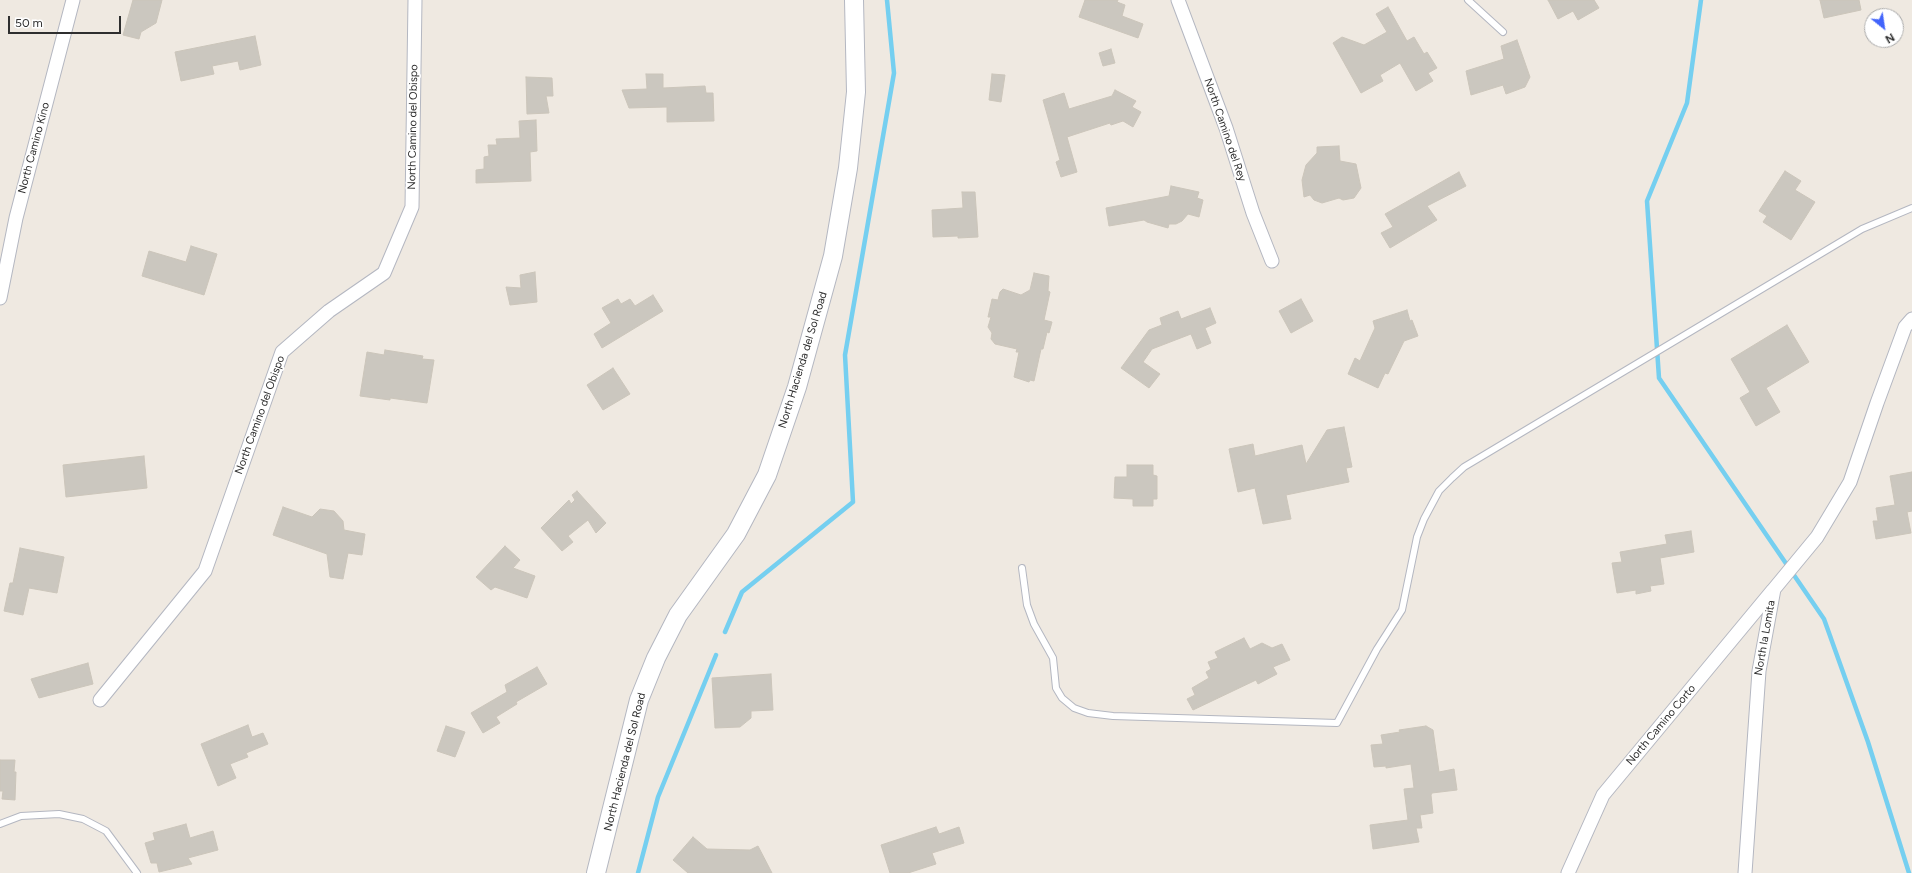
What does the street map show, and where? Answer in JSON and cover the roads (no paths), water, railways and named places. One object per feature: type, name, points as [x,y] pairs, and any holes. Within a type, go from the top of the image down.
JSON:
[{"type":"street","name":"North Camino Kino","points":[[0,298],[16,218],[73,0]]},
{"type":"street","name":"North Camino del Obispo","points":[[100,700],[205,571],[282,352],[329,310],[384,273],[412,207],[415,0]]},
{"type":"street","name":"North Hacienda del Sol Road","points":[[596,873],[639,700],[656,658],[678,615],[736,534],[766,475],[797,387],[833,256],[848,168],[856,92],[854,0]]},
{"type":"street","name":"North Camino del Rey","points":[[1178,0],[1226,128],[1253,213],[1272,261]]},
{"type":"street","name":"North la Lomita","points":[[1745,873],[1759,671],[1774,589],[1817,537],[1850,482],[1902,334],[1912,319]]},
{"type":"street","name":"North Camino Corto","points":[[1568,873],[1603,795],[1774,589]]},
{"type":"lane","points":[[1468,0],[1503,32]]},
{"type":"lane","points":[[1022,568],[1027,605],[1032,618],[1053,658],[1056,688],[1062,698],[1074,708],[1088,713],[1113,716],[1337,723],[1377,648],[1402,610],[1417,537],[1424,519],[1439,491],[1464,467],[1856,233],[1912,208]]},
{"type":"lane","points":[[0,824],[20,816],[59,814],[83,819],[106,831],[137,873]]},
{"type":"waterway","points":[[725,632],[742,592],[853,502],[845,355],[894,73],[887,0]]},
{"type":"waterway","points":[[1701,0],[1687,103],[1647,201],[1659,378],[1824,619],[1868,742],[1909,873]]},
{"type":"waterway","points":[[638,873],[658,797],[716,655]]}]
